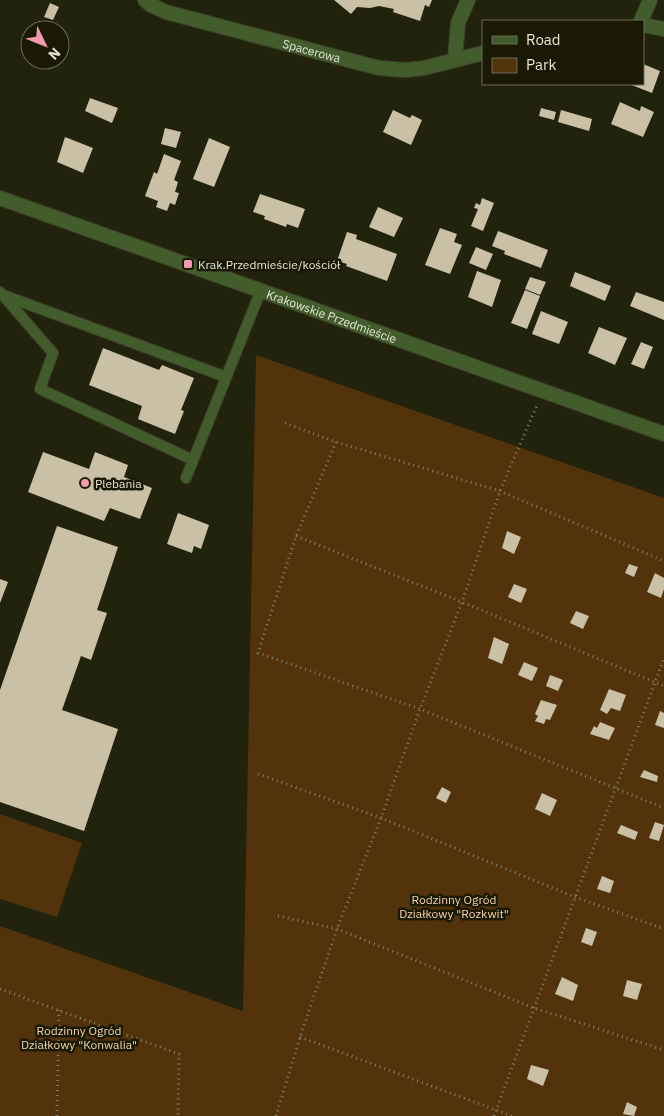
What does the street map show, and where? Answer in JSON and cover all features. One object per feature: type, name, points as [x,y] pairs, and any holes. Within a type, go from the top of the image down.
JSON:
[{"type":"street","name":"Spacerowa","points":[[145,0],[166,12],[378,68],[406,70],[424,68],[482,53]]},
{"type":"street","points":[[456,60],[458,23],[468,0]]},
{"type":"street","points":[[641,20],[650,0]]},
{"type":"street","points":[[644,25],[664,29]]},
{"type":"street","name":"Krakowskie Przedmieście","points":[[0,198],[664,434]]},
{"type":"lane","points":[[186,478],[261,290]]},
{"type":"lane","points":[[1,293],[226,377]]},
{"type":"lane","points":[[1,293],[53,353],[40,389],[193,460]]},
{"type":"path","points":[[276,1116],[300,1037],[337,929],[462,602],[500,491],[543,390]]},
{"type":"path","points":[[285,423],[336,442],[500,491],[664,561]]},
{"type":"path","points":[[336,442],[296,536],[258,653],[420,709],[664,808]]},
{"type":"path","points":[[296,536],[462,602],[664,686]]},
{"type":"path","points":[[494,1116],[664,658]]},
{"type":"path","points":[[258,774],[381,818],[575,897],[664,929]]},
{"type":"path","points":[[278,916],[337,929],[534,1008],[664,1050]]},
{"type":"path","points":[[0,989],[180,1054],[178,1116]]},
{"type":"path","points":[[57,1116],[59,1010]]},
{"type":"path","points":[[300,1037],[512,1116]]},
{"type":"green space","name":"Rodzinny Ogród Działkowy \"Rozkwit\"","points":[[256,355],[664,498],[664,1116],[0,1116],[0,926],[243,1011]]},
{"type":"green space","points":[[0,814],[82,843],[57,917],[0,899]]},
{"type":"building","points":[[334,0],[432,0],[429,7],[425,5],[420,21],[393,12],[394,9],[379,6],[370,8],[357,7],[351,14]]},
{"type":"building","points":[[50,3],[59,7],[53,20],[44,17]]},
{"type":"building","points":[[644,64],[660,71],[652,93],[632,85],[644,85]]},
{"type":"building","points":[[90,98],[118,108],[112,123],[85,111]]},
{"type":"building","points":[[620,102],[640,111],[641,106],[654,112],[643,137],[611,124]]},
{"type":"building","points":[[541,108],[556,112],[554,120],[539,116]]},
{"type":"building","points":[[393,110],[410,118],[412,115],[422,120],[411,145],[383,132]]},
{"type":"building","points":[[561,110],[592,119],[589,131],[558,122]]},
{"type":"building","points":[[165,128],[181,132],[176,148],[161,144]]},
{"type":"building","points":[[65,137],[93,148],[83,173],[57,162]]},
{"type":"building","points":[[209,138],[230,147],[214,187],[193,179]]},
{"type":"building","points":[[164,154],[181,161],[174,180],[178,182],[175,192],[179,193],[175,205],[170,203],[167,211],[156,207],[158,201],[145,196],[154,172],[157,174]]},
{"type":"building","points":[[260,194],[305,209],[298,228],[287,224],[286,227],[264,219],[265,216],[253,212]]},
{"type":"building","points":[[482,198],[494,203],[483,231],[471,226],[478,209],[474,208],[476,203],[480,205]]},
{"type":"building","points":[[378,207],[403,218],[394,237],[369,227]]},
{"type":"building","points":[[440,228],[457,234],[454,242],[462,245],[450,274],[425,265]]},
{"type":"building","points":[[498,231],[548,250],[541,268],[504,254],[505,251],[492,246]]},
{"type":"building","points":[[347,232],[357,235],[356,239],[397,254],[387,281],[337,261]]},
{"type":"building","points":[[476,247],[493,254],[486,270],[469,263]]},
{"type":"building","points":[[477,271],[501,280],[492,307],[468,297]]},
{"type":"building","points":[[575,272],[611,286],[605,301],[570,286]]},
{"type":"building","points":[[530,277],[546,282],[540,295],[525,289]]},
{"type":"building","points":[[525,290],[540,296],[527,329],[511,323]]},
{"type":"building","points":[[636,292],[664,302],[664,320],[630,306]]},
{"type":"building","points":[[541,311],[568,322],[559,344],[532,334]]},
{"type":"building","points":[[599,327],[627,338],[615,365],[588,353]]},
{"type":"building","points":[[641,342],[653,347],[644,369],[631,364]]},
{"type":"building","points":[[103,348],[159,370],[162,365],[194,378],[181,410],[184,411],[175,434],[138,419],[142,406],[89,385]]},
{"type":"building","name":"Plebania","points":[[43,452],[89,469],[95,452],[128,465],[124,477],[152,488],[140,519],[110,508],[104,521],[28,492]]},
{"type":"building","points":[[178,513],[209,525],[201,549],[194,546],[192,553],[167,544]]},
{"type":"building","points":[[57,526],[118,547],[97,610],[107,613],[91,660],[81,656],[62,710],[118,729],[84,831],[0,802],[0,690]]},
{"type":"building","points":[[507,531],[521,537],[514,554],[502,548]]},
{"type":"building","points":[[629,564],[638,567],[634,577],[625,573]]},
{"type":"building","points":[[655,573],[664,578],[664,589],[661,598],[647,592]]},
{"type":"building","points":[[0,579],[8,582],[0,603]]},
{"type":"building","points":[[514,584],[527,589],[521,603],[508,597]]},
{"type":"building","points":[[576,611],[589,616],[583,629],[570,623]]},
{"type":"building","points":[[494,637],[509,644],[502,664],[488,658]]},
{"type":"building","points":[[524,662],[538,668],[532,681],[518,675]]},
{"type":"building","points":[[550,675],[563,680],[558,691],[546,686]]},
{"type":"building","points":[[609,689],[626,695],[620,711],[611,708],[607,714],[600,710]]},
{"type":"building","points":[[541,700],[557,705],[550,720],[546,719],[544,724],[535,721],[538,716],[535,714]]},
{"type":"building","points":[[660,711],[664,713],[664,728],[655,725]]},
{"type":"building","points":[[600,722],[615,728],[609,740],[590,734],[594,726],[597,728]]},
{"type":"building","points":[[644,770],[658,776],[657,782],[640,777]]},
{"type":"building","points":[[442,787],[451,792],[446,803],[436,798]]},
{"type":"building","points":[[542,793],[557,800],[550,816],[535,809]]},
{"type":"building","points":[[655,822],[664,825],[659,841],[649,838]]},
{"type":"building","points":[[621,825],[638,832],[635,840],[617,833]]},
{"type":"building","points":[[602,876],[614,881],[610,893],[597,889]]},
{"type":"building","points":[[586,928],[597,932],[592,946],[581,942]]},
{"type":"building","points":[[562,977],[578,985],[573,1001],[555,994]]},
{"type":"building","points":[[627,980],[642,984],[637,1000],[623,996]]},
{"type":"building","points":[[531,1065],[549,1070],[543,1086],[527,1079]]},
{"type":"building","points":[[627,1102],[637,1107],[634,1116],[623,1114]]},
{"type":"place","name":"Krak.Przedmieście/kościół","points":[[188,264]]},
{"type":"place","name":"Plebania","points":[[85,483]]},
{"type":"park label","name":"Rodzinny Ogród Działkowy \"Konwalia\"","points":[[79,1037]]}]
